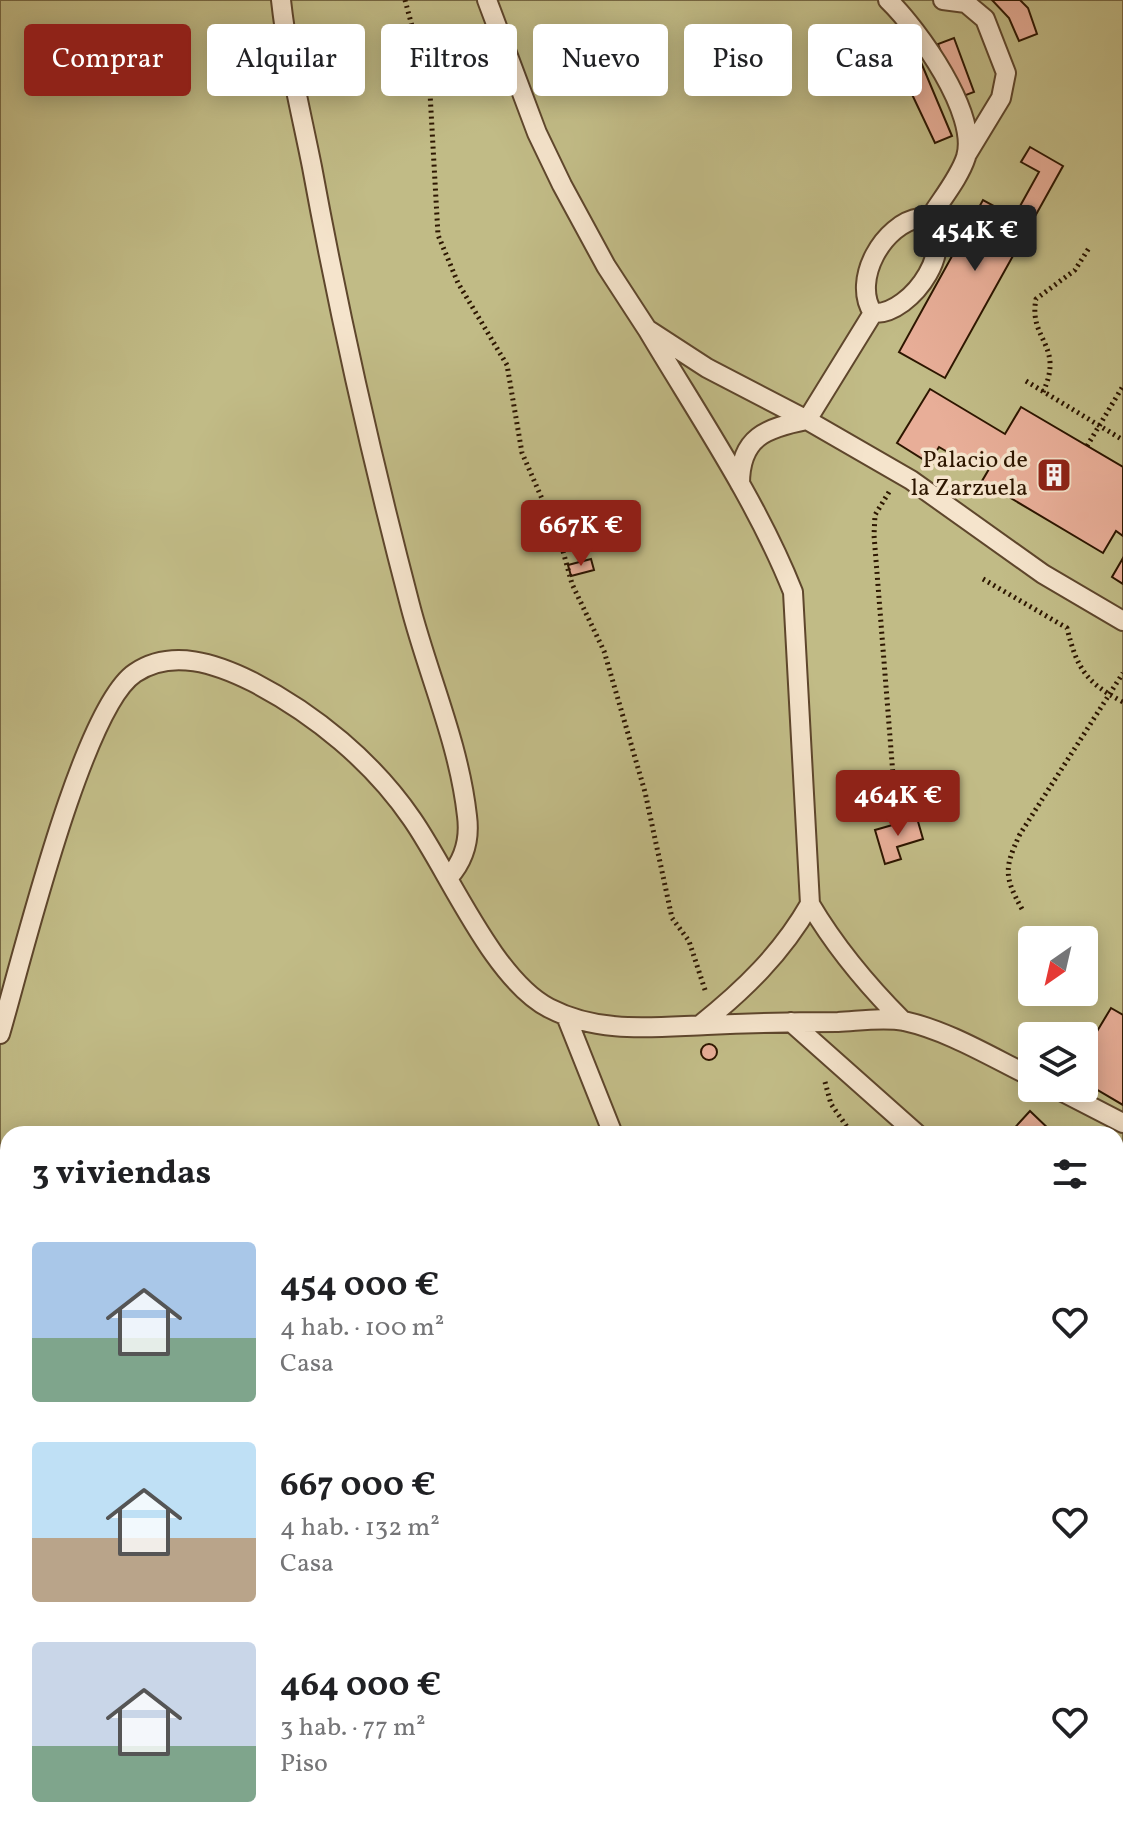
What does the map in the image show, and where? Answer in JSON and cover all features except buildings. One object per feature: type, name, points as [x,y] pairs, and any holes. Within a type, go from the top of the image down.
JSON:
[{"type":"lane","points":[[281,0],[328,255],[370,447],[410,609],[458,767],[468,818],[467,841],[461,863],[449,877]]},
{"type":"lane","points":[[487,0],[537,133],[562,185],[606,266],[647,329],[778,553],[793,592],[810,904],[861,979],[903,1021]]},
{"type":"lane","points":[[888,0],[908,20],[936,61],[966,129],[966,156]]},
{"type":"lane","points":[[928,221],[1001,98],[1006,73],[985,19],[966,3],[943,0]]},
{"type":"lane","points":[[920,218],[928,221],[935,229],[938,242],[935,257],[919,286],[903,306],[892,312],[873,313],[867,305],[866,279],[892,230],[907,220],[920,218]]},
{"type":"lane","points":[[740,485],[740,466],[749,444],[774,427],[807,420],[873,313]]},
{"type":"lane","points":[[647,329],[707,368],[807,420],[900,474],[1043,574],[1123,621]]},
{"type":"lane","points":[[0,1034],[54,849],[96,728],[119,687],[135,672],[158,663],[206,662],[236,673],[327,731],[376,773],[394,794],[449,877],[507,971],[525,991],[566,1016],[617,1028],[903,1021],[958,1040],[1018,1070]]},
{"type":"lane","points":[[700,1025],[744,990],[792,935],[810,904]]},
{"type":"lane","points":[[566,1016],[610,1126]]},
{"type":"lane","points":[[791,1022],[908,1126]]},
{"type":"lane","points":[[1082,1102],[1123,1123]]},
{"type":"path","points":[[405,0],[430,93],[438,235],[458,283],[507,365],[522,453],[556,529],[572,584],[604,651],[620,702],[666,878],[672,918],[689,941],[705,992],[719,1010]]},
{"type":"path","points":[[1043,392],[1052,366],[1051,352],[1035,323],[1036,299],[1075,270],[1089,248]]},
{"type":"path","points":[[1026,381],[1123,440]]},
{"type":"path","points":[[1087,446],[1123,386]]},
{"type":"path","points":[[896,813],[874,535],[875,515],[900,474]]},
{"type":"path","points":[[983,579],[1067,628],[1072,651],[1085,677],[1123,702]]},
{"type":"path","points":[[1022,909],[1009,885],[1007,861],[1020,834],[1123,673]]},
{"type":"path","points":[[834,1060],[824,1074],[825,1088],[831,1104],[846,1126]]},
{"type":"shaded area","points":[[0,0],[1123,0],[1123,1126],[0,1126]]},
{"type":"place","name":"Palacio de la Zarzuela","points":[[1054,475]]}]
